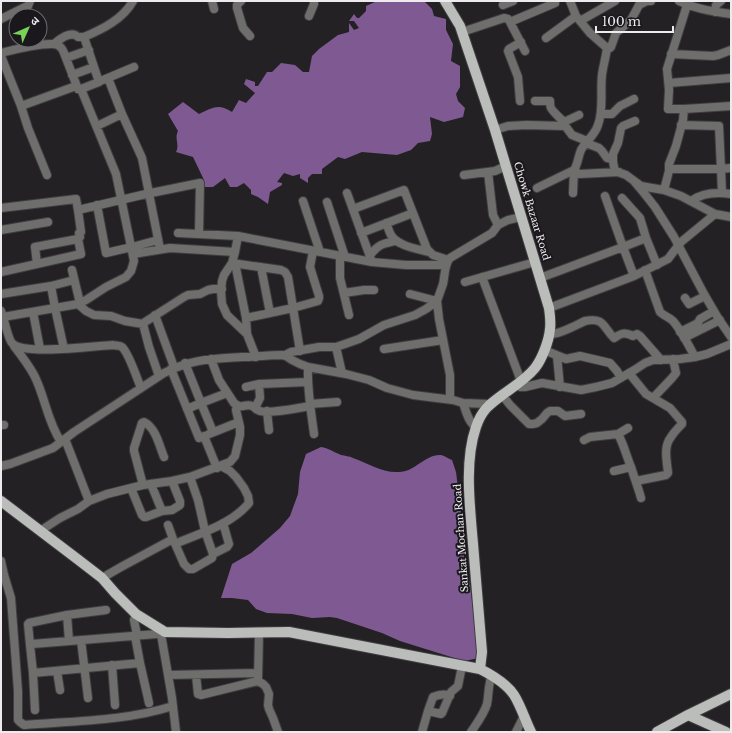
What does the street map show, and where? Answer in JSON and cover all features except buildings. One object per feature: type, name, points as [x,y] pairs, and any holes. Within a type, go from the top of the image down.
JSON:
[{"type":"main road","name":"Chowk Bazaar Road","points":[[445,1],[460,26],[506,166],[549,308],[551,328],[544,350],[535,368],[487,407]]},
{"type":"main road","name":"Sankat Mochan Road","points":[[480,669],[482,652],[470,509],[469,456],[476,427],[487,407]]},
{"type":"main road","points":[[1,502],[102,578],[114,593],[136,614],[163,633],[289,632],[480,669],[492,675],[504,684],[514,695],[531,732]]},
{"type":"main road","points":[[657,732],[731,694]]},
{"type":"main road","points":[[688,715],[726,732]]},
{"type":"street","points":[[1,19],[28,6],[30,1]]},
{"type":"street","points":[[54,44],[69,35],[74,34],[78,37],[84,37],[99,31],[124,14],[133,1]]},
{"type":"street","points":[[241,1],[237,5],[237,8],[243,28],[250,36]]},
{"type":"street","points":[[309,16],[314,1]]},
{"type":"street","points":[[503,5],[513,1]]},
{"type":"street","points":[[510,22],[555,3],[554,1]]},
{"type":"street","points":[[570,1],[578,18],[590,33],[607,48]]},
{"type":"street","points":[[546,38],[578,18],[616,1]]},
{"type":"street","points":[[607,48],[611,47],[616,33],[630,20],[639,6],[651,1]]},
{"type":"street","points":[[679,1],[687,5],[714,12],[731,14]]},
{"type":"street","points":[[714,12],[716,5],[721,1]]},
{"type":"street","points":[[687,5],[667,69],[669,90],[668,109],[731,106]]},
{"type":"street","points":[[462,32],[504,18],[508,19],[525,51]]},
{"type":"street","points":[[84,37],[99,82]]},
{"type":"street","points":[[520,101],[518,77],[508,51],[521,42]]},
{"type":"street","points":[[1,53],[54,44],[62,48],[72,74],[97,126],[116,174],[134,261],[131,271],[126,277],[114,282],[79,303],[33,312],[2,314],[10,341],[34,375],[54,430],[63,440],[89,501]]},
{"type":"street","points":[[573,193],[574,170],[581,152],[594,134],[601,114],[602,75],[607,48]]},
{"type":"street","points":[[66,58],[89,50]]},
{"type":"street","points":[[672,54],[713,56],[731,50]]},
{"type":"street","points":[[1,56],[3,66],[21,106],[28,128],[47,175]]},
{"type":"street","points":[[72,74],[94,67]]},
{"type":"street","points":[[21,106],[99,82],[134,67]]},
{"type":"street","points":[[108,78],[142,158],[160,249]]},
{"type":"street","points":[[668,83],[731,78]]},
{"type":"street","points":[[601,114],[612,114],[620,106],[634,99]]},
{"type":"street","points":[[535,101],[550,101],[550,108],[556,113],[572,135],[599,148],[607,158],[613,159]]},
{"type":"street","points":[[664,190],[669,164],[676,146],[684,109]]},
{"type":"street","points":[[97,126],[122,114]]},
{"type":"street","points":[[494,130],[508,126],[563,124],[579,114]]},
{"type":"street","points":[[635,121],[621,128],[618,143],[613,154],[614,170],[626,175],[641,186],[664,190],[691,201],[716,214],[731,217]]},
{"type":"street","points":[[681,125],[719,126],[722,193]]},
{"type":"street","points":[[464,175],[495,171],[506,166]]},
{"type":"street","points":[[669,170],[731,168]]},
{"type":"street","points":[[574,170],[579,174],[619,172]]},
{"type":"street","points":[[537,188],[574,170]]},
{"type":"street","points":[[488,172],[493,211],[498,225]]},
{"type":"street","points":[[633,180],[655,207],[674,237],[705,296],[731,337]]},
{"type":"street","points":[[78,210],[149,193],[200,183],[199,234]]},
{"type":"street","points":[[353,209],[404,190],[425,246],[429,252],[447,263]]},
{"type":"street","points":[[347,193],[371,258]]},
{"type":"street","points":[[691,201],[703,195],[722,193],[731,194]]},
{"type":"street","points":[[605,196],[634,276]]},
{"type":"street","points":[[1,208],[76,198],[81,232],[79,233],[80,237],[78,239],[81,254],[1,272]]},
{"type":"street","points":[[622,198],[640,218],[657,265]]},
{"type":"street","points":[[246,318],[318,301],[319,298],[310,267],[316,252],[303,201]]},
{"type":"street","points":[[327,202],[342,257],[340,278],[349,315]]},
{"type":"street","points":[[97,206],[106,252],[170,248],[235,252]]},
{"type":"street","points":[[361,233],[413,213]]},
{"type":"street","points":[[549,308],[634,276],[668,259],[687,237],[716,214]]},
{"type":"street","points":[[450,399],[450,375],[437,301],[443,285],[447,263],[454,256],[492,233],[498,225],[508,220],[521,217]]},
{"type":"street","points":[[1,230],[48,222]]},
{"type":"street","points":[[386,223],[395,241],[405,246],[429,252]]},
{"type":"street","points":[[178,233],[238,236],[342,257],[371,258],[406,265],[447,263]]},
{"type":"street","points":[[238,236],[233,263],[246,318],[247,334],[256,357]]},
{"type":"street","points":[[540,278],[646,238]]},
{"type":"street","points":[[37,264],[35,247],[78,239]]},
{"type":"street","points":[[132,251],[158,240]]},
{"type":"street","points":[[371,258],[376,247],[395,241]]},
{"type":"street","points":[[668,259],[685,259]]},
{"type":"street","points":[[465,282],[535,262]]},
{"type":"street","points":[[233,263],[281,270],[285,272],[288,277],[300,351]]},
{"type":"street","points":[[233,263],[224,275],[222,304],[224,311],[247,334]]},
{"type":"street","points":[[261,267],[270,313]]},
{"type":"street","points":[[72,270],[79,303],[86,311],[94,315],[111,316],[125,321],[143,324]]},
{"type":"street","points":[[645,270],[660,312],[672,321],[695,357]]},
{"type":"street","points":[[482,277],[520,387],[542,383],[581,390],[596,387],[612,383],[645,362],[695,357],[707,354],[731,344]]},
{"type":"street","points":[[1,294],[51,286],[74,280]]},
{"type":"street","points":[[51,286],[64,349]]},
{"type":"street","points":[[143,324],[188,295],[200,294],[213,288],[222,289]]},
{"type":"street","points":[[344,293],[374,290]]},
{"type":"street","points":[[410,294],[437,301]]},
{"type":"street","points":[[685,298],[689,304],[705,296]]},
{"type":"street","points":[[286,356],[291,352],[336,347],[359,339],[384,325],[415,315],[437,301]]},
{"type":"street","points":[[682,335],[698,323],[700,319],[714,311]]},
{"type":"street","points":[[33,312],[40,349]]},
{"type":"street","points":[[155,315],[172,368],[199,438],[239,422]]},
{"type":"street","points":[[549,334],[552,335],[558,333],[585,321],[598,320],[605,325],[614,338],[622,333],[632,336],[637,334],[661,360]]},
{"type":"street","points":[[682,335],[720,320]]},
{"type":"street","points":[[143,324],[148,347],[159,376]]},
{"type":"street","points":[[384,349],[443,340]]},
{"type":"street","points":[[14,345],[20,348],[55,350],[103,345],[119,346],[127,356],[141,388]]},
{"type":"street","points":[[336,347],[342,373]]},
{"type":"street","points":[[544,350],[566,359],[580,356],[610,363],[621,378]]},
{"type":"street","points":[[1,466],[53,448],[172,368],[199,360],[274,355],[286,356],[308,366],[369,380],[387,388],[413,395],[450,399],[487,407]]},
{"type":"street","points":[[557,356],[560,387]]},
{"type":"street","points":[[211,359],[219,380],[227,393],[237,405],[242,407],[248,405],[252,406],[258,411],[267,412],[337,402]]},
{"type":"street","points":[[654,398],[676,372],[674,359]]},
{"type":"street","points":[[185,363],[213,432]]},
{"type":"street","points":[[308,366],[310,405],[314,434]]},
{"type":"street","points":[[629,373],[646,394],[670,408],[682,422],[670,438],[666,450],[668,473],[666,475],[636,481]]},
{"type":"street","points":[[246,387],[259,384],[308,382]]},
{"type":"street","points":[[255,408],[260,398],[259,384]]},
{"type":"street","points":[[187,409],[227,393]]},
{"type":"street","points":[[502,395],[529,424],[537,423],[550,411],[558,411],[565,416],[581,414]]},
{"type":"street","points":[[463,402],[467,415],[476,427]]},
{"type":"street","points":[[236,477],[233,459],[240,435],[236,410],[237,405]]},
{"type":"street","points":[[267,412],[269,430]]},
{"type":"street","points":[[162,511],[147,485],[134,451],[142,423],[146,423],[152,429],[164,456]]},
{"type":"street","points":[[584,440],[590,437],[618,434],[628,428]]},
{"type":"street","points":[[618,434],[623,443],[641,498]]},
{"type":"street","points":[[102,578],[120,567],[174,542],[205,532],[223,523],[244,509],[249,503],[248,496],[244,488],[236,477],[230,471],[219,467],[204,436]]},
{"type":"street","points":[[40,531],[89,501],[107,494],[190,477],[219,467],[233,459]]},
{"type":"street","points":[[614,471],[631,467]]},
{"type":"street","points":[[190,477],[198,500],[205,532],[213,554]]},
{"type":"street","points":[[131,488],[144,517],[162,511],[175,509],[180,505],[181,503],[172,481]]},
{"type":"street","points":[[168,525],[184,564],[190,569],[193,569],[212,558],[213,554],[227,547],[229,544],[223,523]]},
{"type":"street","points":[[1,561],[11,598],[18,720],[21,728],[24,725],[130,716],[158,711],[173,706]]},
{"type":"street","points":[[35,710],[28,624],[66,615],[106,610]]},
{"type":"street","points":[[136,614],[134,620],[136,636],[140,663],[149,703]]},
{"type":"street","points":[[66,615],[69,641]]},
{"type":"street","points":[[30,645],[163,633],[176,732]]},
{"type":"street","points":[[196,675],[198,694],[201,695],[256,682],[258,677],[259,633]]},
{"type":"street","points":[[81,640],[88,698]]},
{"type":"street","points":[[33,673],[140,663]]},
{"type":"street","points":[[112,666],[116,704]]},
{"type":"street","points":[[428,711],[440,714],[442,713],[451,692],[458,686],[462,666]]},
{"type":"street","points":[[57,671],[60,690]]},
{"type":"street","points":[[168,675],[258,677]]},
{"type":"street","points":[[471,732],[486,704],[489,681],[492,675]]},
{"type":"street","points":[[258,677],[266,687],[269,694],[268,708],[278,732]]},
{"type":"street","points":[[422,732],[433,697],[443,694],[450,696]]},
{"type":"street","points":[[516,732],[524,716]]},
{"type":"shaded area","points":[[424,1],[432,9],[434,16],[446,19],[446,30],[453,44],[451,61],[460,66],[460,87],[456,94],[458,101],[465,108],[463,117],[444,122],[430,117],[432,134],[430,141],[418,143],[411,150],[397,155],[362,152],[345,159],[338,157],[322,169],[322,174],[312,174],[308,178],[308,183],[300,178],[300,174],[293,176],[284,173],[277,182],[282,183],[282,185],[270,192],[268,204],[251,194],[251,190],[244,183],[237,187],[230,187],[225,178],[213,187],[204,187],[204,180],[193,157],[176,152],[178,131],[168,114],[183,102],[199,114],[216,107],[227,109],[232,112],[239,100],[246,103],[255,93],[244,84],[246,79],[255,82],[255,86],[258,86],[267,72],[272,72],[281,63],[295,65],[303,72],[309,72],[312,56],[319,49],[338,35],[349,32],[349,23],[354,30],[359,28],[354,21],[349,21],[354,14],[357,18],[359,18],[366,11],[366,6],[375,2]]},
{"type":"shaded area","points":[[321,447],[392,472],[405,471],[435,455],[441,455],[452,460],[456,472],[479,658],[464,661],[400,641],[382,633],[337,618],[312,618],[292,614],[267,613],[256,609],[248,600],[221,598],[232,564],[251,553],[280,528],[290,516],[298,494],[300,472],[306,454]]}]
